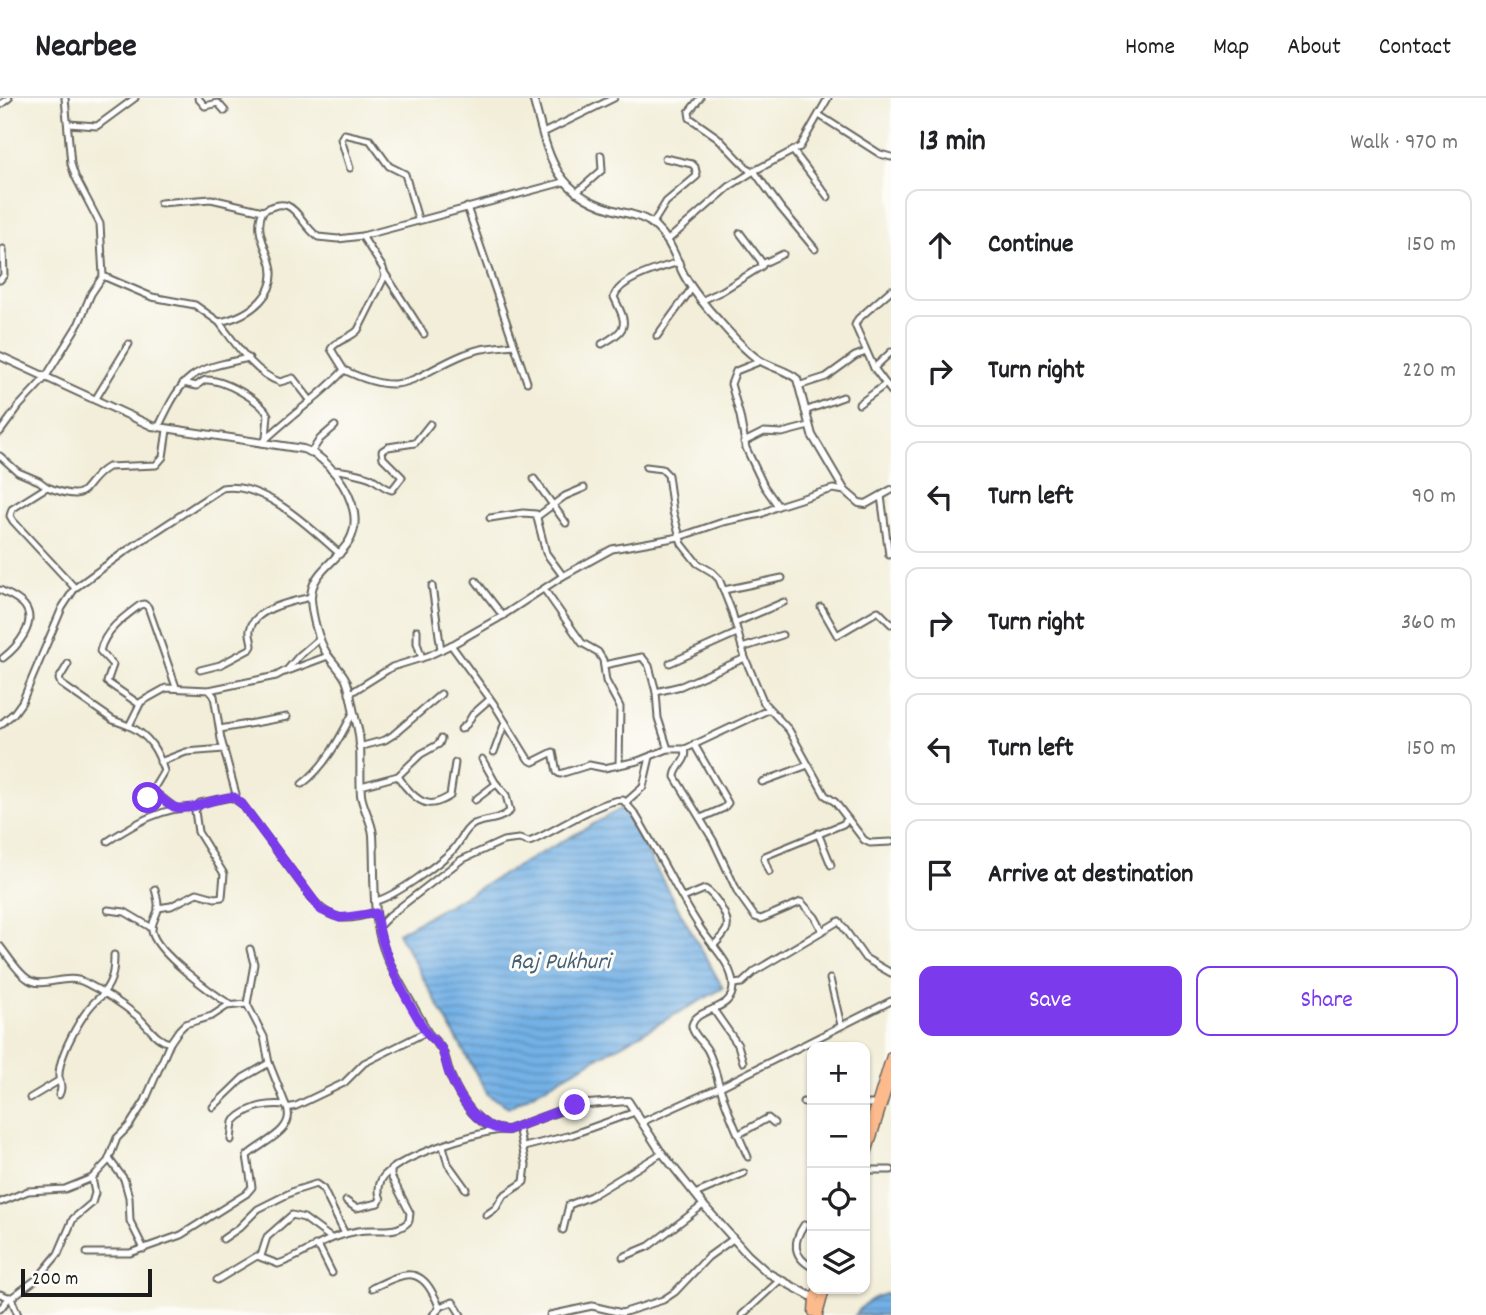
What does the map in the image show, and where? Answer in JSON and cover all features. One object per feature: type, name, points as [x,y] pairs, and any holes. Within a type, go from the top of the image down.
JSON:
[{"type":"main road","points":[[870,1124],[891,1056]]},
{"type":"main road","points":[[870,1144],[891,1076]]},
{"type":"main road","points":[[815,1315],[816,1294]]},
{"type":"main road","points":[[815,1315],[823,1294]]},
{"type":"street","points":[[0,104],[9,98]]},
{"type":"street","points":[[0,432],[45,377],[79,323],[91,294],[103,276],[100,224],[71,164],[65,98]]},
{"type":"street","points":[[68,124],[97,126],[135,98]]},
{"type":"street","points":[[198,98],[205,106],[218,103],[225,111]]},
{"type":"street","points":[[533,98],[554,167],[564,182],[576,193],[596,204],[642,217],[653,223],[669,239],[692,288],[710,311],[748,352],[761,361],[792,374],[801,385],[809,426],[845,491],[859,503],[866,504],[891,490]]},
{"type":"street","points":[[543,133],[614,98]]},
{"type":"street","points":[[700,98],[689,112],[690,118],[716,137],[752,172],[815,249]]},
{"type":"street","points":[[669,239],[724,191],[752,172],[803,145],[828,98]]},
{"type":"street","points":[[819,116],[880,155],[891,157]]},
{"type":"street","points":[[350,168],[341,139],[344,134],[370,140],[389,166],[405,174],[418,219]]},
{"type":"street","points":[[793,151],[828,197]]},
{"type":"street","points":[[576,193],[602,170],[601,155]]},
{"type":"street","points":[[653,223],[666,202],[697,176],[692,164],[665,158]]},
{"type":"street","points":[[219,322],[244,314],[258,305],[268,292],[271,273],[260,236],[260,218],[263,211],[278,203],[285,203],[318,237],[338,239],[362,236],[564,182]]},
{"type":"street","points":[[160,203],[211,199],[263,211]]},
{"type":"street","points":[[467,207],[527,382]]},
{"type":"street","points":[[740,233],[762,264]]},
{"type":"street","points":[[362,236],[424,334]]},
{"type":"street","points":[[0,280],[4,275],[3,249]]},
{"type":"street","points":[[703,302],[762,264],[783,254]]},
{"type":"street","points":[[602,344],[618,335],[624,325],[623,315],[614,297],[615,292],[636,277],[679,262]]},
{"type":"street","points":[[384,272],[383,280],[358,330],[332,346],[333,355],[344,370],[376,383],[403,384],[421,378],[467,353],[514,345]]},
{"type":"street","points":[[103,276],[152,297],[195,305],[219,322],[268,376],[277,382],[293,378],[311,401]]},
{"type":"street","points":[[657,336],[692,288]]},
{"type":"street","points":[[859,404],[889,388],[866,352],[856,330],[856,322],[891,290]]},
{"type":"street","points":[[95,400],[129,344]]},
{"type":"street","points":[[801,385],[826,377],[855,356],[866,352]]},
{"type":"street","points":[[874,368],[891,352]]},
{"type":"street","points":[[1,358],[158,428],[265,440],[312,451],[331,470],[347,492],[354,513],[352,539],[313,585],[311,597],[320,638],[328,656],[344,678],[358,730],[361,786],[373,835],[374,901],[378,927],[389,961],[426,1032],[442,1050],[449,1073],[467,1106],[484,1123],[500,1130]]},
{"type":"street","points":[[158,428],[174,394],[183,383],[214,365],[249,358]]},
{"type":"street","points":[[761,361],[736,371],[731,378],[744,442],[764,486],[778,506]]},
{"type":"street","points":[[265,440],[344,370]]},
{"type":"street","points":[[183,383],[197,386],[208,380],[252,397],[268,415],[265,440]]},
{"type":"street","points":[[805,411],[844,397]]},
{"type":"street","points":[[331,470],[340,469],[367,477],[392,490],[402,478],[383,458],[383,451],[388,447],[415,443],[430,424]]},
{"type":"street","points":[[312,451],[335,426]]},
{"type":"street","points":[[744,442],[764,432],[782,433],[809,426]]},
{"type":"street","points":[[0,457],[18,472],[47,487],[76,495],[85,491],[108,467],[156,465],[163,457],[167,430]]},
{"type":"street","points":[[646,467],[662,469],[668,475],[678,537],[697,563],[716,575],[724,590],[742,648],[768,710],[789,730],[825,795],[835,802],[867,842],[891,842]]},
{"type":"street","points":[[534,479],[566,523]]},
{"type":"street","points":[[0,725],[23,702],[62,608],[75,588],[209,494],[234,486],[252,490],[302,522],[338,556]]},
{"type":"street","points":[[47,487],[12,509],[10,516],[75,588]]},
{"type":"street","points":[[491,518],[523,513],[537,516],[584,488]]},
{"type":"street","points":[[349,694],[392,667],[451,645],[612,549],[678,537],[723,522],[761,514],[833,489],[845,491]]},
{"type":"street","points":[[881,496],[889,555]]},
{"type":"street","points":[[537,516],[546,553],[563,576]]},
{"type":"street","points":[[724,590],[782,578]]},
{"type":"street","points":[[476,580],[503,616]]},
{"type":"street","points":[[432,586],[441,650]]},
{"type":"street","points":[[544,589],[582,643],[598,652],[604,665],[606,681],[620,707],[619,765]]},
{"type":"street","points":[[0,590],[24,604],[28,617],[20,644],[3,658]]},
{"type":"street","points":[[200,670],[220,665],[250,649],[251,626],[266,612],[280,604],[311,597]]},
{"type":"street","points":[[735,623],[784,603]]},
{"type":"street","points":[[139,705],[107,682],[113,665],[100,651],[114,626],[140,605],[145,604],[148,607],[176,687]]},
{"type":"street","points":[[821,607],[837,635],[878,611],[891,624]]},
{"type":"street","points":[[417,630],[417,643],[422,658]]},
{"type":"street","points":[[670,663],[737,633]]},
{"type":"street","points":[[742,648],[782,635]]},
{"type":"street","points":[[285,672],[320,638]]},
{"type":"street","points":[[451,645],[506,721],[528,760],[533,762],[553,752],[559,774],[589,765],[604,768],[619,765],[668,749],[685,749],[768,710]]},
{"type":"street","points":[[130,726],[139,705],[166,688],[209,690],[245,684],[328,656]]},
{"type":"street","points":[[604,665],[642,657],[649,666],[656,692],[658,718],[668,749]]},
{"type":"street","points":[[656,692],[681,686],[746,658]]},
{"type":"street","points":[[68,664],[59,679],[61,684],[113,720],[130,726],[150,740],[164,774],[148,798],[140,800]]},
{"type":"street","points":[[209,690],[214,696],[219,729],[236,786],[234,797]]},
{"type":"street","points":[[359,747],[386,740],[441,694]]},
{"type":"street","points":[[461,729],[473,714],[491,699]]},
{"type":"street","points":[[302,784],[328,756],[353,713]]},
{"type":"street","points":[[219,729],[287,717]]},
{"type":"street","points":[[494,752],[506,721]]},
{"type":"street","points":[[361,786],[398,776],[421,754],[438,746],[441,740]]},
{"type":"street","points":[[694,744],[728,803],[724,808],[701,818]]},
{"type":"street","points":[[160,762],[186,752],[224,749]]},
{"type":"street","points":[[685,749],[685,758],[675,771],[675,777],[701,818],[738,893],[755,917],[761,919],[801,902],[815,916],[822,930]]},
{"type":"street","points":[[626,802],[643,787],[650,757]]},
{"type":"street","points":[[374,901],[384,900],[414,880],[454,849],[461,836],[474,824],[494,820],[510,811],[509,800],[482,759]]},
{"type":"street","points":[[398,776],[405,787],[424,802],[432,803],[450,796],[455,764]]},
{"type":"street","points":[[762,782],[808,765]]},
{"type":"street","points":[[475,800],[496,784]]},
{"type":"street","points":[[152,790],[175,808]]},
{"type":"street","points":[[108,841],[138,822],[175,808],[196,807],[200,803],[234,797]]},
{"type":"street","points":[[234,797],[321,910],[340,918],[375,912]]},
{"type":"street","points":[[378,927],[468,856],[503,841],[519,839],[529,842],[615,800],[626,802],[645,830],[700,929],[726,966],[733,984],[730,997],[699,1016],[692,1025],[708,1051],[748,1157]]},
{"type":"street","points":[[158,908],[171,906],[197,893],[219,898],[223,894],[224,874],[198,832],[196,807]]},
{"type":"street","points":[[769,872],[765,856],[843,824],[848,819]]},
{"type":"street","points":[[818,833],[831,865]]},
{"type":"street","points":[[155,889],[158,908],[152,928],[154,936],[171,957],[231,1005]]},
{"type":"street","points":[[683,898],[705,889],[712,894],[727,923],[726,931],[713,946]]},
{"type":"street","points":[[108,910],[125,912],[152,928]]},
{"type":"street","points":[[733,984],[742,983],[755,971],[785,956],[834,923],[841,922],[865,958],[891,973]]},
{"type":"street","points":[[0,946],[25,978],[31,981],[75,978],[104,993],[139,1018],[161,1040],[170,1043]]},
{"type":"street","points":[[87,1253],[130,1253],[190,1231],[251,1189],[247,1156],[284,1128],[288,1121],[287,1107],[269,1063],[264,1037],[247,1004],[254,964],[250,949]]},
{"type":"street","points":[[59,1095],[62,1086],[59,1073],[72,1034],[92,1002],[104,993],[114,973],[114,956]]},
{"type":"street","points":[[830,979],[841,1025]]},
{"type":"street","points":[[642,1122],[720,1087],[891,1000]]},
{"type":"street","points":[[1,1202],[21,1193],[65,1189],[92,1178],[109,1159],[117,1138],[129,1126],[153,1087],[170,1043],[185,1024],[212,1016],[231,1005],[247,1004]]},
{"type":"street","points":[[713,1009],[738,1045],[743,1062]]},
{"type":"street","points":[[231,1140],[233,1122],[243,1112],[267,1105],[296,1106],[344,1083],[364,1063],[426,1032]]},
{"type":"street","points":[[213,1107],[243,1078],[269,1063]]},
{"type":"street","points":[[30,1098],[60,1080]]},
{"type":"street","points":[[346,1201],[356,1208],[378,1203],[381,1199],[378,1189],[383,1176],[422,1154],[443,1146],[518,1126],[575,1105],[628,1101],[662,1153],[733,1239],[768,1273],[814,1298]]},
{"type":"street","points":[[870,1104],[876,1104]]},
{"type":"street","points":[[524,1147],[571,1135],[635,1112]]},
{"type":"street","points":[[739,1134],[768,1118],[774,1123]]},
{"type":"street","points":[[485,1215],[496,1208],[503,1196],[524,1182],[526,1165],[518,1126]]},
{"type":"street","points":[[443,1146],[447,1164],[466,1189]]},
{"type":"street","points":[[563,1230],[569,1205],[591,1196],[662,1153]]},
{"type":"street","points":[[109,1159],[124,1179],[129,1197],[130,1221],[144,1249]]},
{"type":"street","points":[[217,1280],[252,1258],[261,1256],[278,1264],[331,1238],[362,1230],[398,1229],[409,1221],[410,1213],[391,1176],[391,1170]]},
{"type":"street","points":[[870,1170],[891,1170]]},
{"type":"street","points":[[695,1194],[744,1173]]},
{"type":"street","points":[[0,1309],[10,1297],[38,1278],[58,1254],[73,1219],[88,1208],[94,1198],[92,1178]]},
{"type":"street","points":[[223,1239],[258,1209],[294,1191],[316,1184],[323,1189],[345,1234]]},
{"type":"street","points":[[623,1257],[649,1247],[703,1205]]},
{"type":"street","points":[[261,1256],[267,1237],[292,1215],[299,1215],[331,1238]]},
{"type":"street","points":[[804,1224],[795,1244],[807,1264]]},
{"type":"street","points":[[550,1315],[592,1307],[622,1313],[663,1300],[675,1292],[708,1257],[733,1239]]},
{"type":"street","points":[[315,1245],[320,1249],[332,1273]]},
{"type":"street","points":[[372,1288],[402,1276],[419,1276],[426,1281],[439,1308]]},
{"type":"street","points":[[742,1315],[780,1280]]},
{"type":"street","points":[[0,1294],[10,1297],[18,1315]]},
{"type":"street","points":[[433,1315],[439,1308],[453,1302],[461,1315]]},
{"type":"water","name":"Raj Pukhuri","points":[[622,808],[723,988],[509,1107],[488,1095],[398,933]]},
{"type":"water","points":[[891,1293],[891,1315],[855,1315],[870,1300]]},
{"type":"route","points":[[148,798],[152,790],[175,808],[196,807],[200,803],[234,797],[239,800],[321,910],[340,918],[375,912],[382,942],[400,983],[426,1032],[442,1050],[457,1091],[484,1123],[500,1130],[508,1130],[575,1105]]}]
